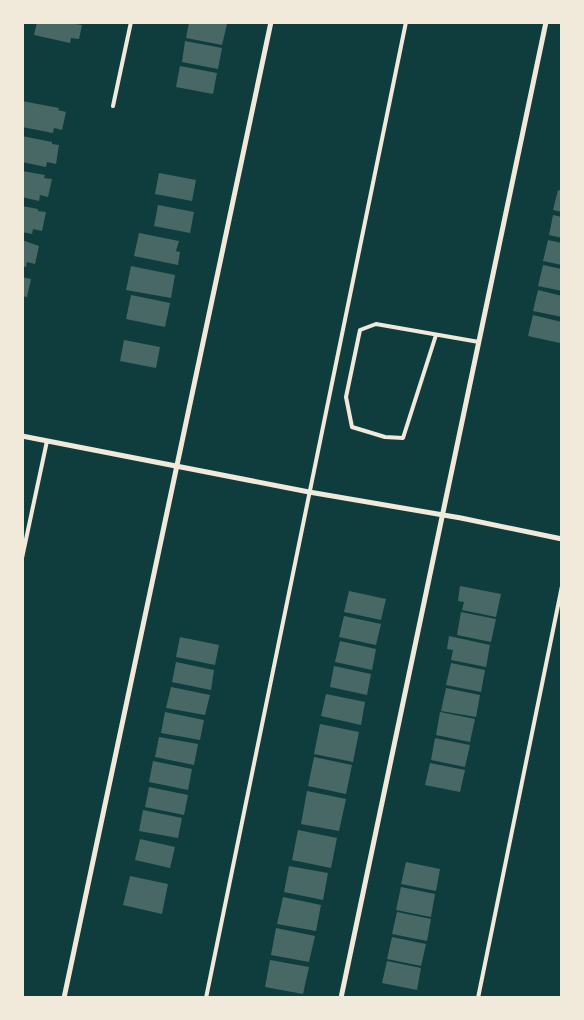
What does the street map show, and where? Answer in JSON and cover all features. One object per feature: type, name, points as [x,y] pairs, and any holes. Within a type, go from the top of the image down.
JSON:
[{"type":"street","points":[[64,998],[271,22]]},
{"type":"street","points":[[341,998],[546,22]]},
{"type":"street","points":[[22,436],[562,539]]},
{"type":"lane","points":[[113,106],[131,22]]},
{"type":"lane","points":[[206,998],[406,22]]},
{"type":"lane","points":[[436,335],[404,438],[385,437],[352,427],[346,397],[360,330],[376,324],[479,342]]},
{"type":"lane","points":[[22,558],[47,441]]},
{"type":"lane","points":[[478,998],[562,586]]},
{"type":"building","points":[[37,22],[75,22],[75,24],[82,25],[79,39],[71,38],[70,43],[34,35]]},
{"type":"building","points":[[189,22],[227,24],[222,45],[186,38]]},
{"type":"building","points":[[185,41],[222,48],[218,69],[182,62]]},
{"type":"building","points":[[180,66],[217,73],[213,94],[176,87]]},
{"type":"building","points":[[22,101],[59,108],[58,110],[66,112],[62,130],[54,128],[53,133],[22,127]]},
{"type":"building","points":[[22,136],[59,145],[56,164],[47,162],[46,167],[22,162]]},
{"type":"building","points":[[22,171],[45,175],[44,178],[52,179],[48,197],[40,195],[39,201],[22,197]]},
{"type":"building","points":[[159,173],[196,180],[192,201],[155,194]]},
{"type":"building","points":[[558,190],[562,191],[562,212],[553,210]]},
{"type":"building","points":[[158,205],[194,212],[190,233],[154,226]]},
{"type":"building","points":[[22,206],[46,212],[42,231],[33,229],[32,234],[22,232]]},
{"type":"building","points":[[553,215],[562,217],[562,238],[549,235]]},
{"type":"building","points":[[139,233],[179,241],[176,251],[180,252],[178,265],[134,256]]},
{"type":"building","points":[[22,240],[39,246],[35,264],[27,262],[26,267],[22,266]]},
{"type":"building","points":[[548,240],[562,243],[562,265],[543,261]]},
{"type":"building","points":[[543,265],[562,269],[562,291],[538,286]]},
{"type":"building","points":[[131,266],[175,275],[171,298],[126,290]]},
{"type":"building","points":[[22,277],[31,279],[27,297],[22,296]]},
{"type":"building","points":[[538,290],[562,296],[562,317],[533,311]]},
{"type":"building","points":[[131,295],[170,303],[165,327],[126,319]]},
{"type":"building","points":[[533,315],[562,322],[560,343],[528,336]]},
{"type":"building","points":[[124,340],[160,347],[156,368],[120,361]]},
{"type":"building","points":[[460,586],[501,594],[496,617],[462,610],[464,602],[458,601]]},
{"type":"building","points":[[349,591],[386,599],[381,620],[344,612]]},
{"type":"building","points":[[461,612],[496,619],[491,642],[457,635]]},
{"type":"building","points":[[344,616],[381,624],[376,645],[339,637]]},
{"type":"building","points":[[449,636],[490,645],[486,667],[451,660],[453,650],[447,649]]},
{"type":"building","points":[[180,637],[219,645],[215,665],[176,657]]},
{"type":"building","points":[[340,641],[376,649],[372,670],[335,662]]},
{"type":"building","points":[[176,662],[214,670],[211,690],[172,682]]},
{"type":"building","points":[[451,663],[485,670],[481,692],[446,685]]},
{"type":"building","points":[[334,666],[371,674],[367,695],[330,687]]},
{"type":"building","points":[[171,687],[210,695],[205,715],[166,708]]},
{"type":"building","points":[[446,688],[480,695],[476,717],[441,711]]},
{"type":"building","points":[[326,694],[365,702],[361,725],[321,716]]},
{"type":"building","points":[[165,712],[204,720],[200,740],[161,733]]},
{"type":"building","points":[[440,712],[475,719],[470,742],[436,735]]},
{"type":"building","points":[[320,724],[359,732],[353,762],[314,754]]},
{"type":"building","points":[[159,737],[198,744],[194,765],[155,757]]},
{"type":"building","points":[[435,738],[470,745],[465,767],[431,760]]},
{"type":"building","points":[[314,757],[352,765],[346,794],[308,786]]},
{"type":"building","points":[[153,761],[192,769],[188,790],[149,782]]},
{"type":"building","points":[[430,763],[465,770],[460,792],[425,785]]},
{"type":"building","points":[[149,787],[188,795],[184,815],[145,807]]},
{"type":"building","points":[[307,791],[346,799],[339,831],[301,824]]},
{"type":"building","points":[[143,810],[182,818],[178,838],[139,831]]},
{"type":"building","points":[[298,830],[337,838],[331,868],[292,860]]},
{"type":"building","points":[[140,839],[175,847],[170,868],[135,860]]},
{"type":"building","points":[[406,862],[440,869],[436,891],[401,884]]},
{"type":"building","points":[[289,866],[328,873],[323,900],[284,892]]},
{"type":"building","points":[[130,876],[168,884],[162,914],[123,905]]},
{"type":"building","points":[[401,887],[435,894],[431,917],[396,910]]},
{"type":"building","points":[[283,897],[321,905],[316,931],[277,924]]},
{"type":"building","points":[[397,912],[431,919],[427,941],[392,934]]},
{"type":"building","points":[[276,928],[315,936],[309,962],[271,955]]},
{"type":"building","points":[[392,937],[426,944],[421,966],[387,959]]},
{"type":"building","points":[[270,960],[309,967],[303,994],[265,987]]},
{"type":"building","points":[[387,961],[421,968],[417,990],[382,983]]}]
